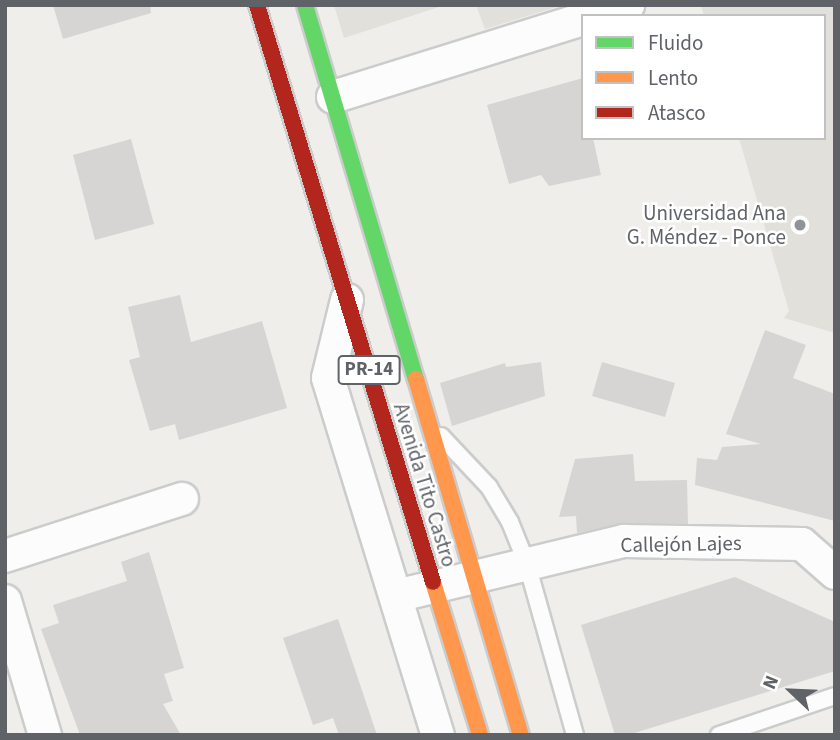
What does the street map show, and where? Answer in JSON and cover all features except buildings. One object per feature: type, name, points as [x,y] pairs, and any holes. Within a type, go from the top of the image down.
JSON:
[{"type":"main road","name":"Avenida Tito Castro","points":[[257,5],[480,735]]},
{"type":"main road","name":"Avenida Tito Castro","points":[[305,5],[473,579],[522,735]]},
{"type":"street","points":[[600,14],[628,5]]},
{"type":"street","points":[[333,97],[581,20]]},
{"type":"street","points":[[347,300],[328,378],[438,735]]},
{"type":"street","points":[[5,556],[182,499]]},
{"type":"street","name":"Callejón Lajes","points":[[396,596],[624,541],[802,544],[835,573]]},
{"type":"street","points":[[5,601],[46,735]]},
{"type":"lane","points":[[429,426],[465,457],[489,487],[527,564],[575,735]]},
{"type":"lane","points":[[719,735],[835,696]]},
{"type":"shaded area","points":[[334,5],[445,5],[344,38]]},
{"type":"shaded area","points":[[476,5],[563,5],[485,29]]},
{"type":"shaded area","name":"Universidad Ana G. Méndez - Ponce","points":[[701,5],[835,5],[835,333],[784,318],[789,311],[740,140],[826,140],[826,14],[703,14]]},
{"type":"traffic: fast","points":[[305,5],[416,379]]},
{"type":"traffic: slow","points":[[416,379],[521,735]]},
{"type":"traffic: slow","points":[[433,582],[480,735]]},
{"type":"traffic: jam","points":[[257,5],[433,582]]},
{"type":"place","name":"Universidad Ana G. Méndez - Ponce","points":[[800,225]]}]
